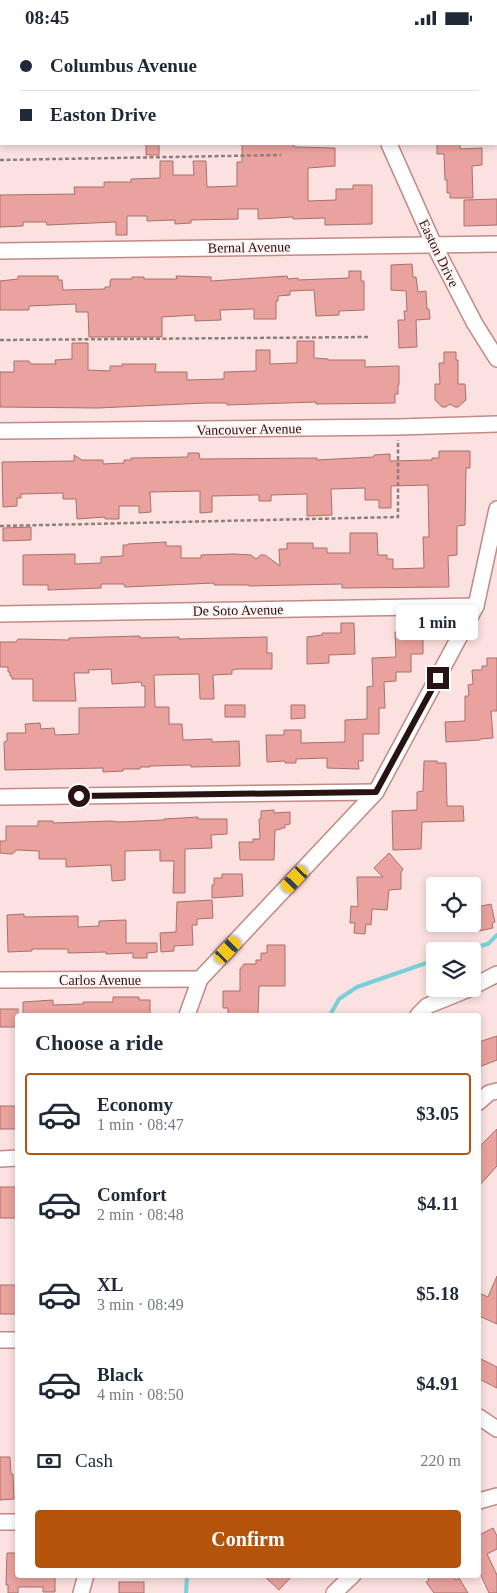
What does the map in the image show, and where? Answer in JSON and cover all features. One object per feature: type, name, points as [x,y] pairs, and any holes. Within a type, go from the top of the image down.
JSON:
[{"type":"street","name":"Easton Drive","points":[[389,145],[434,245],[475,324],[497,359]]},
{"type":"street","name":"Bernal Avenue","points":[[0,251],[497,244]]},
{"type":"street","name":"Vancouver Avenue","points":[[0,431],[398,427],[497,424]]},
{"type":"street","points":[[188,1013],[200,979],[376,792],[476,606],[497,509]]},
{"type":"street","name":"De Soto Avenue","points":[[0,614],[476,606]]},
{"type":"street","points":[[0,797],[376,792]]},
{"type":"street","points":[[481,982],[497,974]]},
{"type":"street","name":"Carlos Avenue","points":[[0,980],[200,979]]},
{"type":"street","points":[[420,1013],[427,1006],[449,997]]},
{"type":"street","points":[[481,1100],[489,1093],[497,1091]]},
{"type":"street","points":[[0,1159],[15,1159]]},
{"type":"street","points":[[0,1340],[15,1340]]},
{"type":"street","points":[[481,1418],[497,1429]]},
{"type":"street","points":[[481,1500],[497,1496]]},
{"type":"street","points":[[0,1522],[15,1522]]},
{"type":"street","points":[[81,1593],[85,1578]]},
{"type":"street","points":[[334,1593],[350,1578]]},
{"type":"path","points":[[0,160],[281,155]]},
{"type":"path","points":[[0,341],[369,337]]},
{"type":"path","points":[[0,526],[398,517],[398,427]]},
{"type":"building","points":[[146,145],[159,145],[159,155],[146,155]]},
{"type":"building","points":[[242,145],[294,145],[294,147],[335,148],[335,166],[308,168],[308,201],[336,200],[336,189],[353,189],[353,185],[372,185],[372,224],[325,225],[325,218],[258,219],[258,209],[238,209],[238,219],[191,220],[191,223],[175,224],[175,220],[147,221],[147,216],[127,216],[127,235],[116,235],[116,222],[47,225],[46,222],[23,222],[23,226],[0,227],[0,195],[75,194],[74,187],[104,187],[104,182],[131,182],[131,179],[160,178],[160,161],[173,161],[173,175],[194,175],[193,161],[206,161],[207,187],[237,186],[237,162],[242,162]]},
{"type":"building","points":[[437,145],[460,145],[460,149],[482,148],[482,165],[472,166],[473,198],[450,198],[450,193],[447,193],[447,180],[445,180],[444,154],[437,154]]},
{"type":"building","points":[[497,199],[497,225],[464,226],[464,200]]},
{"type":"building","points":[[412,264],[413,277],[416,277],[418,292],[426,291],[427,309],[429,309],[430,319],[416,320],[417,347],[399,348],[398,320],[405,320],[404,311],[407,311],[406,291],[391,290],[391,265]]},
{"type":"building","points":[[349,271],[361,271],[361,281],[364,281],[364,310],[339,311],[339,315],[316,316],[314,290],[290,291],[290,295],[278,296],[278,301],[276,301],[276,319],[254,319],[254,309],[220,310],[221,320],[195,321],[195,315],[162,317],[162,337],[89,337],[88,312],[76,312],[76,304],[29,306],[29,310],[0,310],[0,281],[18,279],[18,276],[58,276],[58,280],[62,280],[63,290],[105,289],[105,287],[110,287],[111,279],[132,279],[132,277],[177,279],[176,276],[211,277],[211,281],[287,276],[288,279],[298,278],[298,280],[349,278]]},
{"type":"building","points":[[297,341],[314,341],[314,358],[365,360],[365,367],[399,366],[399,385],[398,394],[395,394],[395,403],[316,404],[316,402],[227,405],[227,403],[206,403],[98,408],[0,407],[0,372],[14,372],[14,361],[29,361],[31,364],[56,364],[55,360],[72,359],[72,343],[88,343],[88,370],[110,371],[110,366],[122,366],[122,364],[156,364],[155,372],[187,372],[187,380],[224,379],[224,372],[256,371],[256,350],[270,350],[270,364],[297,363]]},
{"type":"building","points":[[444,352],[456,352],[458,384],[465,384],[466,400],[458,407],[450,404],[442,407],[435,400],[435,384],[440,384],[439,363],[444,363]]},
{"type":"building","points":[[439,451],[470,451],[470,468],[466,468],[465,525],[457,526],[457,555],[448,556],[449,587],[342,588],[342,584],[249,586],[214,585],[214,583],[125,587],[124,584],[101,584],[101,588],[48,590],[48,585],[23,585],[23,555],[75,554],[75,564],[101,563],[101,557],[123,556],[123,545],[166,542],[166,546],[181,546],[181,558],[201,558],[201,555],[234,554],[251,555],[256,559],[261,555],[265,555],[280,566],[279,549],[287,549],[287,543],[313,543],[313,548],[327,548],[327,553],[350,553],[350,533],[377,533],[378,555],[387,555],[387,559],[393,559],[393,569],[424,568],[423,537],[429,537],[428,485],[391,486],[391,508],[379,508],[379,500],[365,500],[365,488],[331,489],[332,515],[307,516],[307,494],[271,495],[271,501],[259,501],[259,495],[212,496],[212,512],[200,513],[200,491],[150,492],[151,512],[139,513],[139,506],[119,506],[119,519],[105,519],[105,517],[77,519],[76,499],[63,499],[63,493],[21,494],[21,498],[17,498],[17,506],[3,507],[2,462],[74,461],[74,455],[82,460],[103,460],[103,464],[124,463],[124,460],[131,460],[131,458],[188,457],[188,453],[199,453],[200,459],[317,458],[317,460],[374,457],[374,455],[390,454],[390,461],[432,460],[432,458],[439,458]]},
{"type":"building","points":[[31,527],[31,540],[3,541],[3,528]]},
{"type":"building","points":[[341,623],[354,623],[355,654],[329,655],[329,663],[307,664],[307,637],[322,635],[322,633],[341,633]]},
{"type":"building","points":[[423,631],[423,654],[411,654],[411,672],[396,672],[396,681],[384,682],[385,708],[379,708],[379,734],[363,734],[363,761],[358,761],[359,769],[327,768],[327,758],[296,759],[296,763],[285,763],[285,761],[267,762],[266,735],[284,735],[284,730],[301,730],[301,743],[345,742],[345,720],[367,719],[367,687],[373,686],[372,658],[396,657],[395,632]]},
{"type":"building","points":[[140,636],[140,638],[179,637],[179,639],[267,637],[267,653],[272,653],[272,669],[238,669],[232,670],[232,674],[213,675],[214,699],[200,699],[199,674],[154,675],[155,707],[169,707],[169,724],[182,724],[183,740],[212,739],[212,742],[239,741],[240,766],[150,766],[140,767],[140,769],[103,772],[103,768],[5,770],[4,742],[7,741],[7,733],[26,733],[25,724],[40,723],[41,729],[54,728],[55,735],[79,734],[79,708],[145,707],[145,686],[142,686],[141,682],[112,684],[111,669],[88,670],[89,673],[74,673],[76,701],[33,701],[33,679],[12,679],[10,672],[8,672],[8,667],[0,667],[0,642],[16,642],[18,639],[69,640],[69,638]]},
{"type":"building","points":[[487,658],[497,658],[497,711],[491,711],[493,738],[446,742],[445,722],[465,721],[465,696],[469,696],[468,685],[473,684],[472,670],[482,670],[482,666],[487,666]]},
{"type":"building","points":[[225,705],[245,705],[245,717],[225,717]]},
{"type":"building","points":[[291,705],[305,705],[305,718],[291,719]]},
{"type":"building","points":[[424,761],[446,763],[447,806],[463,806],[464,821],[422,822],[421,849],[393,850],[392,811],[417,810],[417,792],[423,791]]},
{"type":"building","points":[[274,810],[274,813],[290,812],[290,824],[285,825],[285,828],[275,830],[274,860],[240,860],[239,842],[253,842],[253,839],[260,839],[259,819],[261,819],[261,811]]},
{"type":"building","points":[[198,817],[198,819],[227,819],[227,834],[211,835],[212,848],[185,849],[185,893],[173,893],[174,861],[160,861],[160,850],[125,851],[125,880],[112,881],[111,865],[66,867],[66,859],[39,859],[39,851],[17,850],[12,854],[0,853],[0,841],[6,841],[6,826],[38,826],[38,821],[53,821],[53,823],[119,822]]},
{"type":"building","points":[[389,853],[403,869],[401,872],[401,889],[389,890],[387,910],[372,909],[371,925],[366,924],[365,934],[354,933],[355,923],[350,923],[351,906],[358,907],[357,877],[383,877],[374,868]]},
{"type":"building","points":[[222,874],[242,874],[243,896],[212,898],[214,878],[222,878]]},
{"type":"building","points":[[212,900],[213,918],[197,919],[197,925],[192,925],[193,945],[174,946],[174,951],[161,952],[160,933],[176,932],[177,902]]},
{"type":"building","points":[[491,904],[495,922],[492,923],[493,928],[481,931],[481,906]]},
{"type":"building","points":[[24,914],[24,917],[78,916],[78,927],[99,926],[99,921],[126,920],[126,943],[157,943],[157,952],[147,953],[147,958],[133,958],[133,953],[68,953],[68,949],[32,949],[32,951],[8,952],[7,915]]},
{"type":"building","points":[[267,945],[285,945],[285,986],[259,986],[258,1013],[228,1013],[228,1008],[223,1008],[223,991],[240,991],[240,969],[244,964],[256,964],[256,960],[261,960],[261,953],[267,953]]},
{"type":"building","points":[[113,997],[139,997],[139,1000],[150,1000],[150,1013],[23,1013],[23,1002],[53,1000],[53,1005],[113,1002]]},
{"type":"building","points":[[0,1009],[18,1009],[18,1013],[15,1013],[15,1027],[0,1027]]},
{"type":"building","points":[[497,1036],[497,1060],[481,1066],[481,1041]]},
{"type":"building","points":[[0,1106],[15,1106],[15,1129],[0,1129]]},
{"type":"building","points":[[497,1129],[497,1166],[481,1184],[481,1145]]},
{"type":"building","points":[[0,1187],[15,1187],[15,1218],[0,1218]]},
{"type":"building","points":[[497,1276],[497,1324],[481,1317],[481,1294],[488,1297]]},
{"type":"building","points":[[0,1285],[15,1285],[15,1314],[0,1314]]},
{"type":"building","points":[[481,1359],[497,1367],[497,1388],[481,1380]]},
{"type":"building","points":[[0,1457],[10,1457],[14,1499],[0,1500]]},
{"type":"building","points":[[493,1528],[497,1536],[497,1549],[487,1554],[497,1575],[497,1593],[489,1593],[481,1575],[481,1534]]},
{"type":"building","points":[[7,1553],[15,1553],[15,1578],[55,1578],[55,1592],[43,1592],[43,1587],[18,1587],[18,1593],[8,1593],[8,1585],[6,1585]]},
{"type":"building","points":[[266,1578],[290,1578],[279,1590]]},
{"type":"building","points":[[428,1578],[454,1578],[456,1580],[459,1578],[468,1593],[434,1593],[426,1582],[429,1580]]},
{"type":"building","points":[[119,1582],[144,1582],[144,1593],[119,1593]]},
{"type":"waterway","points":[[481,946],[488,944],[497,935]]},
{"type":"waterway","points":[[331,1013],[339,999],[357,987],[426,963]]},
{"type":"waterway","points":[[186,1593],[187,1578]]},
{"type":"route","points":[[79,796],[376,792],[438,678]]}]
